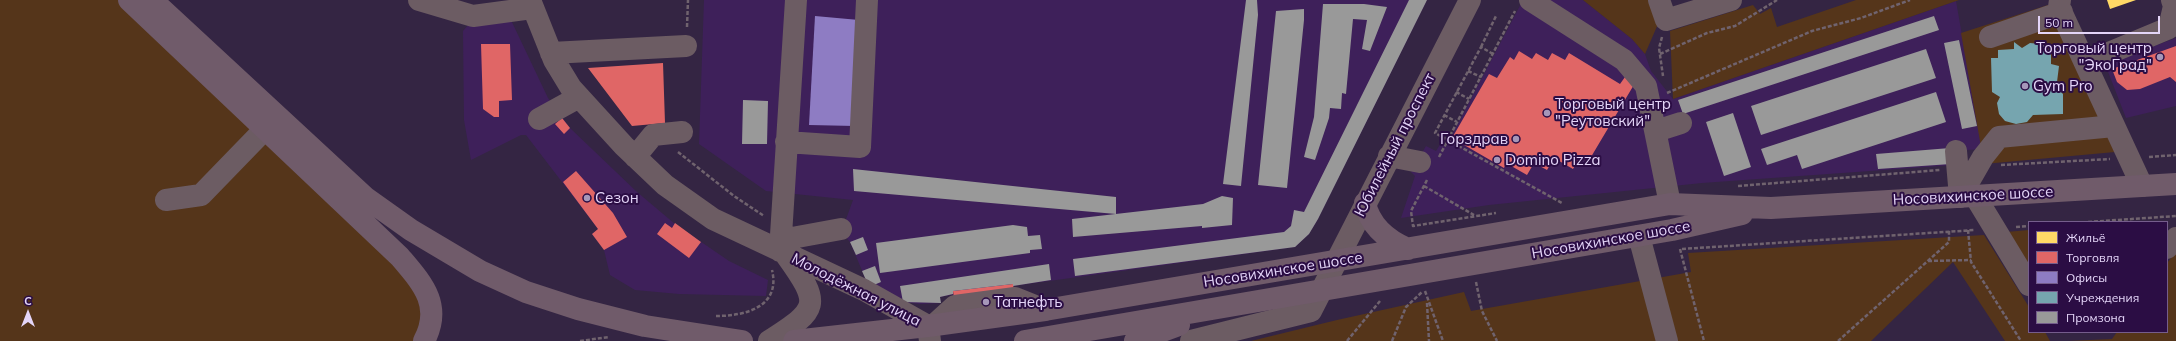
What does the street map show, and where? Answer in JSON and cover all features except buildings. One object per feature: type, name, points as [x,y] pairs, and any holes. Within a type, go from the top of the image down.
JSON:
[{"type":"main road","points":[[129,0],[400,257],[424,285],[431,307],[430,330],[424,341]]},
{"type":"main road","points":[[152,0],[366,198],[411,230],[480,271],[526,292],[578,309],[646,326],[742,341]]},
{"type":"main road","name":"Носовихинское шоссе","points":[[794,341],[930,331],[1045,310],[1666,205],[1770,208],[2176,184]]},
{"type":"main road","points":[[1365,203],[1370,218],[1379,231],[1398,246],[1408,249]]},
{"type":"main road","name":"Носовихинское шоссе","points":[[1026,341],[1639,236],[1770,208]]},
{"type":"main road","points":[[1135,341],[1236,305]]},
{"type":"street","points":[[419,0],[473,16],[531,4]]},
{"type":"street","points":[[796,0],[779,253],[841,229]]},
{"type":"street","points":[[786,142],[860,147],[867,0]]},
{"type":"street","name":"Юбилейный проспект","points":[[1191,341],[1311,311],[1334,262],[1470,0]]},
{"type":"street","points":[[1530,0],[1624,60],[1642,78],[1669,127],[1664,172],[1666,205]]},
{"type":"street","points":[[1662,10],[1731,0]]},
{"type":"street","points":[[2085,64],[2169,28],[2174,6],[2172,0]]},
{"type":"street","name":"Молодёжная улица","points":[[531,4],[551,53],[571,88],[635,157],[665,185],[714,219],[779,253],[864,290],[930,331]]},
{"type":"street","points":[[1990,37],[2061,6],[2085,64],[2142,186]]},
{"type":"street","points":[[551,53],[686,46]]},
{"type":"street","points":[[539,119],[579,97]]},
{"type":"street","points":[[2028,282],[1994,228],[1967,197],[1964,162],[1999,137],[2114,126]]},
{"type":"street","points":[[635,157],[651,128],[682,132]]},
{"type":"street","points":[[166,200],[202,196],[265,129]]},
{"type":"street","points":[[1639,236],[1667,341]]},
{"type":"street","points":[[2168,247],[2176,238]]},
{"type":"street","name":"Молодёжная улица","points":[[769,341],[800,322],[810,306],[811,296],[809,288],[779,253]]},
{"type":"path","points":[[686,46],[688,0]]},
{"type":"path","points":[[1660,54],[1707,33],[1735,26],[1777,0]]},
{"type":"path","points":[[1666,93],[1812,31],[1861,18],[1910,0]]},
{"type":"path","points":[[1662,10],[1659,48],[1664,81]]},
{"type":"path","points":[[1496,16],[1435,133],[1564,204]]},
{"type":"path","points":[[1437,161],[1508,23]]},
{"type":"path","points":[[1480,47],[1493,54]]},
{"type":"path","points":[[1468,70],[1480,77]]},
{"type":"path","points":[[1665,87],[1669,127]]},
{"type":"path","points":[[1456,92],[1469,99]]},
{"type":"path","points":[[1444,115],[1457,122]]},
{"type":"path","points":[[1737,186],[1964,162],[2128,158],[2176,155]]},
{"type":"path","points":[[1424,186],[1474,215],[1413,226],[1411,211],[1430,174]]},
{"type":"path","points":[[2103,221],[2176,216]]},
{"type":"path","points":[[1673,250],[2028,226]]},
{"type":"path","points":[[1968,230],[1971,260],[2021,341]]},
{"type":"path","points":[[1838,341],[1949,242],[1949,231]]},
{"type":"path","points":[[1680,249],[1704,341]]},
{"type":"path","points":[[715,316],[748,313],[767,300],[773,290],[779,253]]},
{"type":"path","points":[[1927,261],[1971,260]]},
{"type":"path","points":[[1476,282],[1482,311],[1497,341]]},
{"type":"path","points":[[1392,341],[1406,307],[1424,290],[1443,341]]},
{"type":"path","points":[[1426,295],[1429,341]]},
{"type":"path","points":[[1347,341],[1380,300]]},
{"type":"shaded area","points":[[0,0],[118,0],[396,264],[417,289],[424,309],[415,341],[0,341]]},
{"type":"shaded area","points":[[704,0],[1427,0],[1318,219],[1309,234],[1295,247],[1013,286],[1013,284],[940,297],[941,303],[920,304],[903,302],[869,287],[850,242],[844,235],[845,222],[853,200],[766,191],[699,144]]},
{"type":"shaded area","points":[[1523,0],[1583,0],[1632,39],[1645,54],[1651,71],[1673,99],[1956,1],[1982,149],[1952,151],[1954,165],[1702,183],[1489,205],[1401,218],[1415,176],[1411,172],[1426,146],[1436,151],[1441,143],[1446,146]]},
{"type":"shaded area","points":[[1583,0],[1651,0],[1658,24],[1645,54],[1632,39]]},
{"type":"shaded area","points":[[1856,0],[1959,0],[1673,99],[1670,31],[1753,5],[1760,14],[1771,8],[1777,27]]},
{"type":"shaded area","points":[[2051,4],[2115,152],[1984,164],[1961,33]]},
{"type":"shaded area","points":[[510,18],[548,98],[570,128],[637,192],[675,224],[729,261],[768,280],[766,296],[679,294],[635,290],[610,275],[604,250],[592,234],[598,229],[526,135],[521,135],[471,160],[464,120],[463,31],[470,23]]},
{"type":"shaded area","points":[[2176,38],[2176,106],[2126,118],[2105,64]]},
{"type":"shaded area","points":[[2028,230],[2028,265],[2006,232]]},
{"type":"shaded area","points":[[1984,235],[2028,305],[2028,333],[2046,333],[2050,341],[2005,341],[1953,262],[1871,341],[1251,341],[1464,292],[1471,311],[1691,272],[1688,253]]},
{"type":"shaded area","points":[[2176,252],[2176,341],[2068,341],[2112,339],[2116,333],[2168,333],[2168,262]]},
{"type":"place","name":"Торговый центр \"ЭкоГрад\"","points":[[2160,57]]},
{"type":"place","name":"Gym Pro","points":[[2025,86]]},
{"type":"place","name":"Торговый центр \"Реутовский\"","points":[[1547,113]]},
{"type":"place","name":"Горздрав","points":[[1516,139]]},
{"type":"place","name":"Domino Pizza","points":[[1497,160]]},
{"type":"place","name":"Сезон","points":[[587,198]]},
{"type":"place","name":"Татнефть","points":[[986,302]]}]
